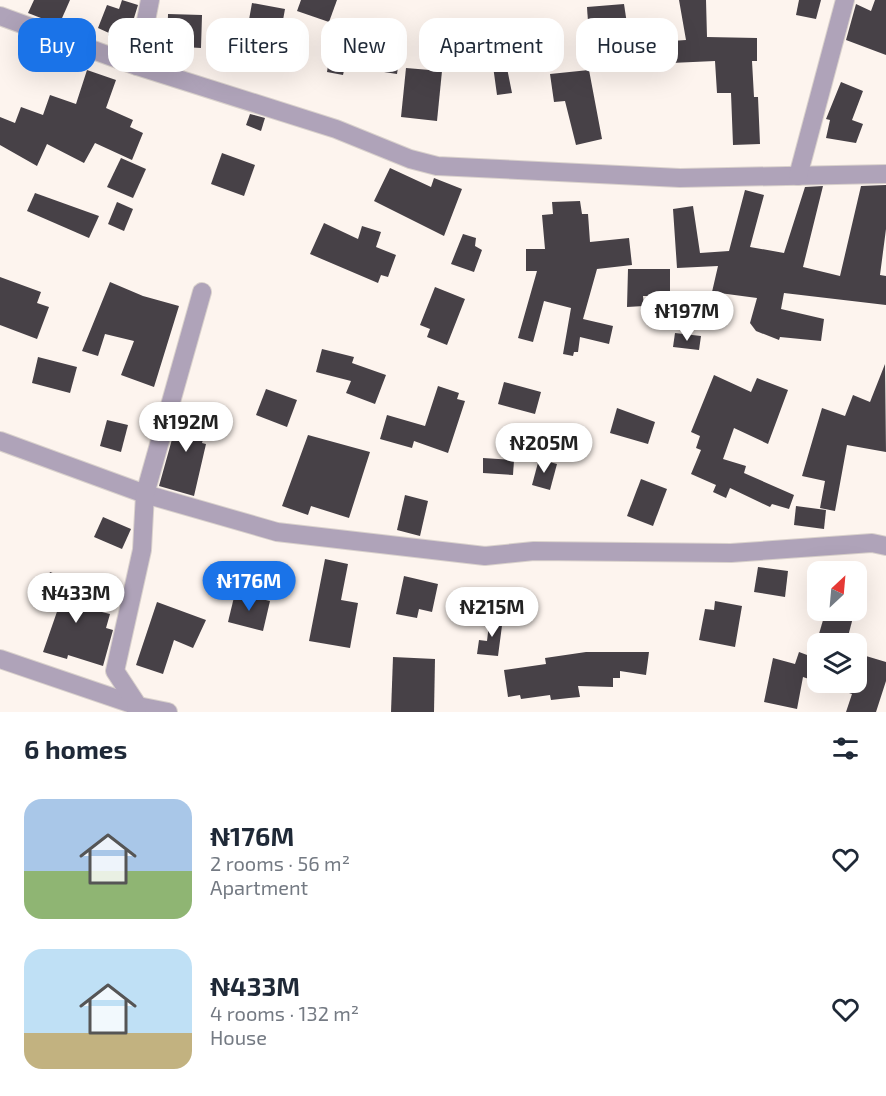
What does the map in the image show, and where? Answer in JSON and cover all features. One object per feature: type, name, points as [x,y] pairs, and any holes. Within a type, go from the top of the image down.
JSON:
[{"type":"street","points":[[146,18],[150,0]]},
{"type":"street","points":[[798,176],[845,0]]},
{"type":"street","points":[[0,16],[108,55]]},
{"type":"street","points":[[156,72],[336,129],[410,159],[437,166],[680,178],[886,174]]},
{"type":"street","points":[[137,709],[115,671],[142,550],[145,494],[202,292]]},
{"type":"street","points":[[0,441],[145,494],[277,532],[485,556],[534,551],[688,554],[872,543],[886,546]]},
{"type":"street","points":[[0,659],[137,709],[168,712]]},
{"type":"building","points":[[34,0],[70,0],[62,18],[41,18],[28,13]]},
{"type":"building","points":[[122,0],[138,5],[134,18],[108,18],[108,33],[98,28],[107,5],[119,9]]},
{"type":"building","points":[[301,0],[337,0],[330,18],[321,19],[297,11]]},
{"type":"building","points":[[679,0],[706,0],[707,37],[757,38],[757,61],[752,61],[754,97],[758,97],[760,144],[733,145],[731,93],[717,93],[715,61],[678,63],[678,41],[686,40]]},
{"type":"building","points":[[799,0],[821,0],[816,19],[796,15]]},
{"type":"building","points":[[875,0],[886,0],[886,55],[846,40],[856,4],[871,11]]},
{"type":"building","points":[[252,3],[285,9],[283,18],[249,18]]},
{"type":"building","points":[[624,4],[626,18],[588,18],[587,7]]},
{"type":"building","points":[[168,14],[202,15],[201,48],[194,48],[194,18],[168,18]]},
{"type":"building","points":[[407,68],[419,69],[419,72],[442,72],[437,121],[401,117]]},
{"type":"building","points":[[86,72],[116,80],[106,108],[133,120],[130,127],[143,133],[132,160],[95,143],[84,163],[47,144],[37,166],[0,145],[0,117],[15,123],[21,107],[43,115],[50,95],[76,104]]},
{"type":"building","points":[[327,72],[344,72],[343,75]]},
{"type":"building","points":[[494,72],[508,72],[512,93],[497,95]]},
{"type":"building","points":[[589,72],[602,139],[576,145],[565,101],[554,102],[550,74]]},
{"type":"building","points":[[841,82],[863,91],[852,120],[863,124],[856,143],[826,138],[830,120],[826,119]]},
{"type":"building","points":[[250,114],[265,118],[261,131],[246,125]]},
{"type":"building","points":[[222,153],[255,165],[244,196],[211,184]]},
{"type":"building","points":[[121,158],[146,169],[133,198],[107,187]]},
{"type":"building","points":[[390,168],[431,187],[434,178],[462,189],[444,236],[374,201]]},
{"type":"building","points":[[886,185],[886,229],[880,275],[886,276],[886,305],[784,293],[781,309],[824,319],[821,341],[780,337],[779,340],[756,331],[750,323],[757,298],[712,292],[718,266],[677,268],[673,209],[693,206],[700,253],[729,251],[745,190],[764,195],[750,247],[784,253],[805,187],[823,186],[803,267],[840,276],[861,186]]},
{"type":"building","points":[[35,193],[99,216],[89,238],[27,211]]},
{"type":"building","points":[[580,201],[582,214],[588,214],[590,242],[629,238],[632,265],[597,269],[583,319],[613,326],[609,344],[580,337],[578,352],[574,352],[573,356],[563,354],[571,308],[544,301],[533,342],[518,338],[537,271],[526,271],[526,249],[545,249],[542,215],[553,214],[552,202]]},
{"type":"building","points":[[117,202],[133,209],[124,231],[108,224]]},
{"type":"building","points":[[324,223],[358,239],[362,226],[381,232],[376,247],[396,255],[388,277],[381,275],[378,283],[310,254]]},
{"type":"building","points":[[463,234],[476,238],[475,246],[482,250],[474,272],[451,264]]},
{"type":"building","points":[[628,269],[670,269],[670,296],[643,296],[644,306],[627,307]]},
{"type":"building","points":[[0,277],[41,292],[37,303],[49,307],[37,339],[0,325]]},
{"type":"building","points":[[110,282],[143,296],[179,306],[154,387],[121,375],[134,341],[105,334],[98,356],[82,351]]},
{"type":"building","points":[[435,287],[465,299],[447,345],[427,337],[430,329],[420,325]]},
{"type":"building","points":[[675,333],[701,336],[699,350],[673,347]]},
{"type":"building","points":[[322,349],[354,357],[352,363],[386,375],[375,404],[346,393],[351,381],[316,372]]},
{"type":"building","points":[[38,357],[77,367],[70,393],[32,383]]},
{"type":"building","points":[[885,364],[886,452],[847,445],[835,511],[820,508],[825,481],[802,476],[822,408],[845,416],[853,395],[870,402]]},
{"type":"building","points":[[714,375],[751,392],[757,378],[788,390],[768,444],[734,428],[723,459],[746,466],[744,473],[794,495],[789,509],[772,504],[770,507],[730,488],[726,498],[713,492],[716,485],[691,474],[701,450],[696,448],[700,436],[691,432]]},
{"type":"building","points":[[504,382],[541,392],[535,414],[498,404]]},
{"type":"building","points":[[438,386],[459,393],[457,399],[465,401],[448,453],[414,441],[412,448],[380,439],[387,415],[425,426]]},
{"type":"building","points":[[266,389],[297,400],[287,427],[256,415]]},
{"type":"building","points":[[181,407],[210,416],[202,443],[206,444],[194,496],[159,486]]},
{"type":"building","points":[[617,408],[655,422],[648,444],[610,433]]},
{"type":"building","points":[[107,420],[128,425],[121,452],[100,446]]},
{"type":"building","points":[[308,435],[370,452],[349,518],[311,506],[308,515],[282,506]]},
{"type":"building","points":[[483,458],[514,460],[513,475],[483,473]]},
{"type":"building","points":[[539,459],[557,464],[550,490],[532,485]]},
{"type":"building","points":[[641,479],[667,489],[653,526],[627,516]]},
{"type":"building","points":[[405,495],[428,501],[420,536],[397,530]]},
{"type":"building","points":[[796,506],[826,510],[824,529],[794,525]]},
{"type":"building","points":[[103,517],[131,529],[122,549],[94,537]]},
{"type":"building","points":[[325,559],[348,564],[341,600],[358,603],[350,648],[309,641]]},
{"type":"building","points":[[758,567],[788,571],[785,597],[754,592]]},
{"type":"building","points":[[50,572],[85,585],[78,606],[110,614],[106,628],[113,630],[103,666],[68,655],[67,659],[43,652],[60,603],[41,596]]},
{"type":"building","points":[[404,576],[438,584],[432,612],[419,609],[417,618],[396,614]]},
{"type":"building","points":[[235,593],[270,601],[263,631],[228,622]]},
{"type":"building","points":[[715,601],[742,606],[735,647],[699,640],[705,609],[714,610]]},
{"type":"building","points":[[157,602],[206,620],[193,648],[174,640],[163,674],[136,665]]},
{"type":"building","points":[[490,616],[503,618],[498,656],[477,654],[479,640],[487,641]]},
{"type":"building","points":[[823,621],[852,621],[849,633],[819,633]]},
{"type":"building","points":[[586,652],[649,652],[646,675],[620,671],[620,678],[613,678],[613,687],[578,686],[580,697],[551,700],[550,695],[521,699],[520,695],[508,697],[504,670],[546,664],[545,658]]},
{"type":"building","points":[[799,652],[807,655],[807,678],[803,677],[797,709],[764,702],[773,658],[795,664]]},
{"type":"building","points":[[867,656],[886,662],[886,681],[876,712],[846,712],[852,694],[849,693],[867,693]]},
{"type":"building","points":[[393,657],[435,659],[434,712],[391,712]]}]
